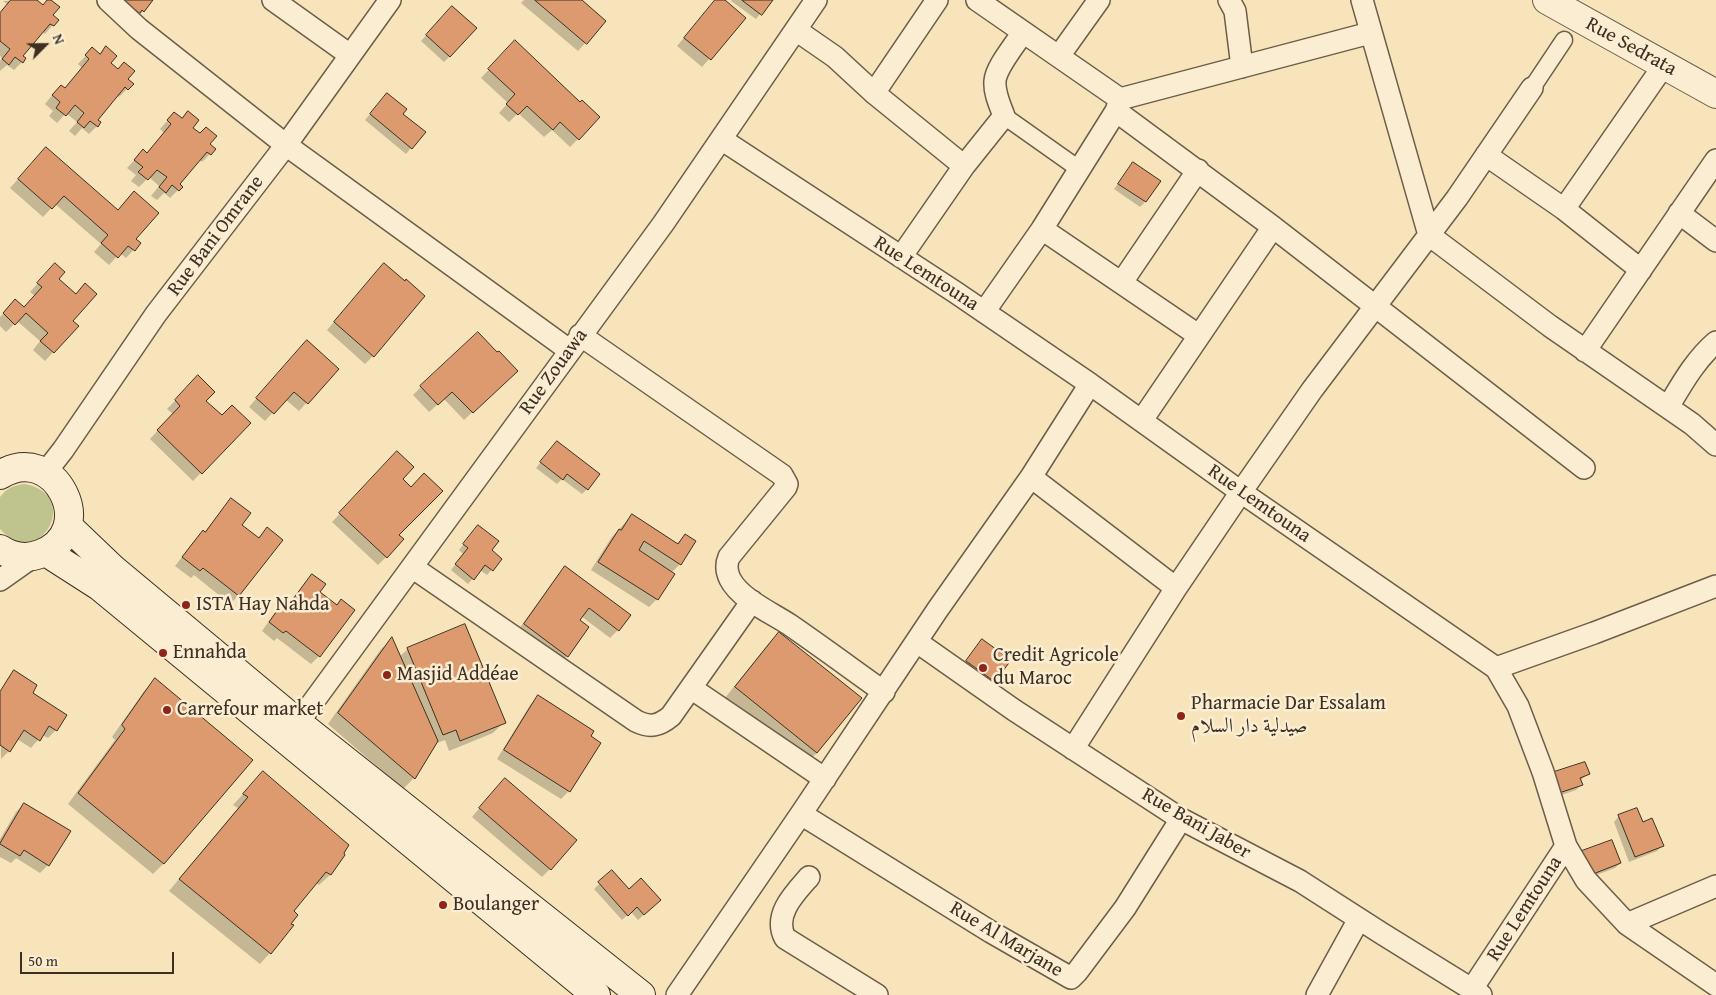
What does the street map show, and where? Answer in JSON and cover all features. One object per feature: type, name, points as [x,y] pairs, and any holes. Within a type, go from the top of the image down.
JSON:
[{"type":"main road","name":"Rue Sedrata","points":[[1547,0],[1716,94]]},
{"type":"main road","points":[[0,549],[18,557],[40,554],[56,545],[63,536],[68,526],[70,513],[63,489],[45,473],[28,468],[2,472]]},
{"type":"main road","points":[[68,526],[292,731],[596,995]]},
{"type":"main road","points":[[40,554],[99,586],[641,995]]},
{"type":"street","points":[[108,0],[139,29],[286,145],[575,342],[782,476],[787,484],[786,487],[729,557],[727,570],[730,579],[752,601],[790,625],[884,692]]},
{"type":"street","points":[[273,0],[350,55]]},
{"type":"street","name":"Rue Bani Omrane","points":[[45,473],[63,450],[156,314],[286,145],[390,0]]},
{"type":"street","name":"Rue Zouawa","points":[[292,731],[663,224],[816,0]]},
{"type":"street","points":[[874,93],[936,0]]},
{"type":"street","points":[[977,0],[1059,56],[1198,170],[1494,399],[1526,421],[1584,468]]},
{"type":"street","points":[[1059,56],[1099,0]]},
{"type":"street","points":[[1229,0],[1235,12],[1242,67]]},
{"type":"street","points":[[1362,0],[1429,235],[1585,351],[1668,407],[1710,438],[1716,445]]},
{"type":"street","points":[[796,30],[835,57],[874,93],[964,166]]},
{"type":"street","points":[[1022,32],[997,72],[995,81],[996,93],[1004,116],[1079,169]]},
{"type":"street","points":[[984,312],[1042,228],[1118,105],[1242,67],[1370,33]]},
{"type":"street","points":[[1073,750],[1176,588],[1241,492],[1312,390],[1429,235],[1564,40]]},
{"type":"street","points":[[1564,209],[1664,65]]},
{"type":"street","points":[[901,257],[964,166],[1004,116]]},
{"type":"street","name":"Rue Lemtouna","points":[[720,139],[901,257],[1090,384],[1241,492],[1496,668],[1518,706],[1543,772],[1566,846],[1477,992]]},
{"type":"street","points":[[1486,155],[1564,209],[1640,270]]},
{"type":"street","points":[[1585,351],[1716,160]]},
{"type":"street","points":[[1122,282],[1198,170]]},
{"type":"street","points":[[1679,214],[1716,241]]},
{"type":"street","points":[[1042,228],[1198,335]]},
{"type":"street","points":[[1142,420],[1198,335],[1273,228]]},
{"type":"street","points":[[1668,407],[1695,364],[1716,342]]},
{"type":"street","points":[[677,995],[1031,477],[1090,384]]},
{"type":"street","points":[[1031,477],[1176,588]]},
{"type":"street","points":[[0,580],[40,554]]},
{"type":"street","points":[[412,567],[643,725],[663,723],[671,716],[752,601]]},
{"type":"street","points":[[1496,668],[1716,586]]},
{"type":"street","name":"Rue Bani Jaber","points":[[917,642],[1073,750],[1182,819],[1300,881],[1477,992]]},
{"type":"street","points":[[691,688],[825,779]]},
{"type":"street","name":"Rue Al Marjane","points":[[801,814],[991,932],[1071,978],[1078,972],[1126,908],[1182,819]]},
{"type":"street","points":[[1566,846],[1586,880],[1627,924],[1716,985]]},
{"type":"street","points":[[809,877],[793,895],[782,916],[782,931],[785,938],[877,995]]},
{"type":"street","points":[[1627,924],[1716,886]]},
{"type":"street","points":[[1317,995],[1358,919]]},
{"type":"green space","points":[[25,484],[42,491],[51,502],[53,515],[49,527],[40,537],[29,542],[15,540],[0,529],[0,497],[11,487]]},
{"type":"building","points":[[11,0],[37,0],[43,5],[47,0],[51,0],[60,7],[53,15],[59,20],[54,26],[50,24],[23,56],[26,58],[23,63],[15,57],[9,65],[2,59],[10,49],[0,41],[0,13]]},
{"type":"building","points":[[122,0],[153,0],[144,12],[142,10],[140,13]]},
{"type":"building","points":[[535,0],[582,0],[606,21],[587,44]]},
{"type":"building","points":[[715,0],[725,0],[746,18],[711,60],[684,38]]},
{"type":"building","points":[[742,0],[773,0],[762,15]]},
{"type":"building","points":[[452,6],[477,28],[450,57],[426,35]]},
{"type":"building","points":[[515,40],[580,102],[582,100],[600,117],[579,140],[560,122],[553,130],[527,106],[518,115],[506,104],[515,94],[488,69]]},
{"type":"building","points":[[106,46],[117,56],[111,63],[118,69],[124,62],[135,71],[128,79],[134,84],[128,90],[125,87],[98,120],[101,122],[98,127],[90,121],[84,128],[77,122],[84,113],[75,105],[66,116],[56,108],[60,102],[52,95],[61,85],[65,88],[89,59],[85,55],[92,47],[100,54]]},
{"type":"building","points":[[387,93],[407,109],[403,114],[426,132],[412,149],[370,114]]},
{"type":"building","points":[[188,111],[199,120],[193,128],[200,133],[206,127],[217,136],[210,144],[216,149],[211,155],[207,152],[180,184],[183,187],[179,191],[172,185],[166,193],[159,187],[167,177],[157,170],[148,180],[138,172],[143,167],[134,160],[143,149],[147,153],[171,124],[167,120],[174,112],[182,118]]},
{"type":"building","points":[[46,147],[118,210],[134,191],[159,213],[136,239],[141,243],[135,251],[128,246],[118,258],[101,243],[108,235],[64,196],[52,209],[18,179]]},
{"type":"building","points":[[1133,162],[1161,181],[1146,202],[1118,184]]},
{"type":"building","points":[[55,263],[65,272],[59,279],[76,294],[85,283],[97,294],[73,321],[79,326],[54,353],[40,341],[48,333],[26,313],[15,325],[3,313],[15,299],[24,307],[42,287],[37,283]]},
{"type":"building","points":[[384,263],[425,296],[374,357],[334,322]]},
{"type":"building","points":[[478,332],[518,371],[473,413],[452,392],[438,405],[420,386]]},
{"type":"building","points":[[307,340],[339,369],[308,404],[294,392],[274,414],[256,398]]},
{"type":"building","points":[[198,375],[215,392],[206,401],[222,415],[232,405],[251,423],[202,474],[157,430],[180,406],[175,400]]},
{"type":"building","points":[[557,441],[600,474],[588,490],[567,474],[563,480],[540,462]]},
{"type":"building","points":[[397,451],[414,467],[403,479],[411,487],[424,473],[443,491],[399,535],[404,539],[387,558],[339,513]]},
{"type":"building","points":[[231,498],[251,513],[242,525],[259,538],[267,527],[283,540],[239,596],[203,568],[200,571],[182,557],[203,530],[205,532]]},
{"type":"building","points":[[632,514],[678,544],[685,534],[696,541],[681,565],[644,541],[639,550],[675,574],[658,600],[598,562],[619,529],[621,530]]},
{"type":"building","points":[[478,525],[499,541],[492,550],[502,559],[493,571],[485,565],[474,580],[455,564],[468,548],[463,544]]},
{"type":"building","points":[[565,566],[631,615],[619,631],[589,608],[580,620],[589,627],[568,657],[524,624]]},
{"type":"building","points":[[312,574],[326,584],[320,592],[337,605],[341,599],[355,610],[320,657],[286,631],[283,633],[269,622],[284,601],[289,604]]},
{"type":"building","points":[[465,624],[506,723],[460,741],[456,730],[443,735],[407,648]]},
{"type":"building","points":[[779,632],[862,698],[817,753],[735,687]]},
{"type":"building","name":"Masjid Addéae","points":[[392,637],[438,741],[415,779],[338,713]]},
{"type":"building","points":[[982,639],[1011,660],[995,682],[966,661]]},
{"type":"building","points":[[14,670],[37,685],[33,693],[67,715],[57,731],[49,726],[40,741],[24,730],[10,752],[0,745],[0,692]]},
{"type":"building","points":[[155,678],[253,760],[164,864],[78,793],[125,729],[122,725]]},
{"type":"building","points":[[538,695],[594,731],[591,736],[601,743],[570,792],[504,750]]},
{"type":"building","points":[[1585,762],[1590,774],[1580,778],[1583,785],[1559,793],[1551,773]]},
{"type":"building","points":[[263,771],[349,845],[344,853],[345,855],[331,875],[326,872],[294,911],[298,915],[291,924],[294,925],[271,954],[179,879],[248,797],[243,794]]},
{"type":"building","points":[[505,778],[577,840],[551,870],[479,808]]},
{"type":"building","points":[[24,803],[71,831],[49,866],[24,850],[20,856],[0,844]]},
{"type":"building","points":[[1637,808],[1643,822],[1652,818],[1664,846],[1635,857],[1618,815]]},
{"type":"building","points":[[1612,840],[1621,863],[1588,876],[1579,852]]},
{"type":"building","points":[[612,870],[629,889],[641,878],[661,900],[644,915],[637,907],[628,916],[598,882]]},
{"type":"place","name":"ISTA Hay Nahda","points":[[186,605]]},
{"type":"place","name":"Ennahda","points":[[163,653]]},
{"type":"place","name":"Credit Agricole du Maroc","points":[[983,668]]},
{"type":"place","name":"Masjid Addéae","points":[[387,675]]},
{"type":"place","name":"Carrefour market","points":[[167,710]]},
{"type":"place","name":"Pharmacie Dar Essalam صيدلية دار السلام","points":[[1181,716]]},
{"type":"place","name":"Boulanger","points":[[443,905]]}]
